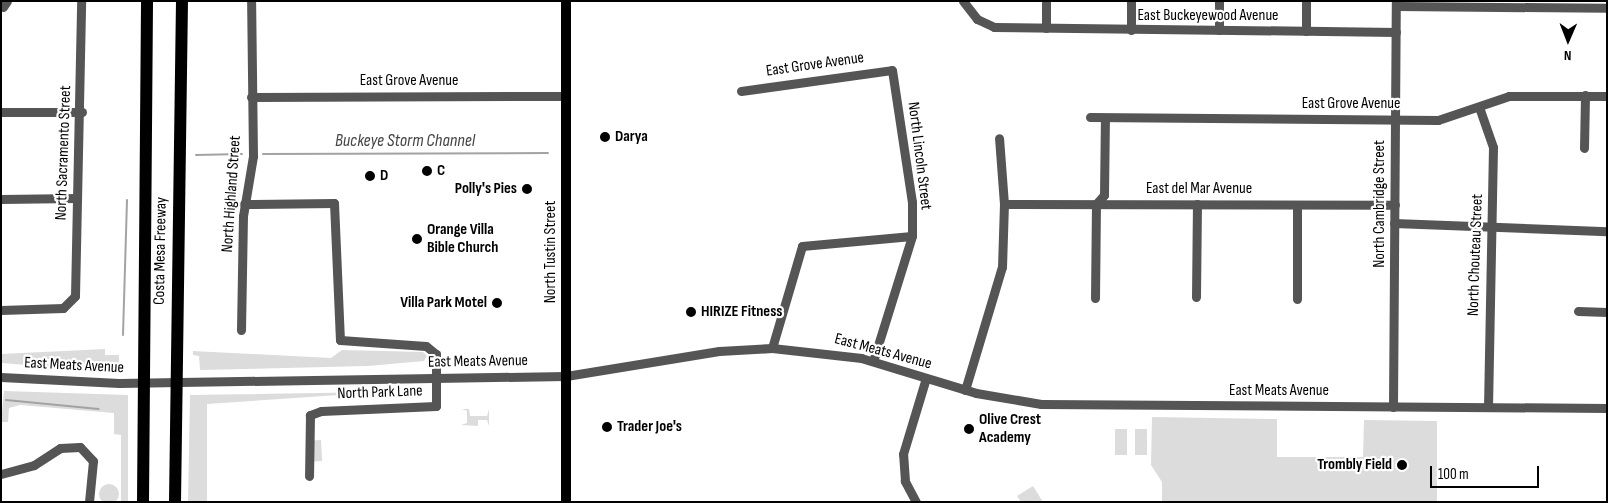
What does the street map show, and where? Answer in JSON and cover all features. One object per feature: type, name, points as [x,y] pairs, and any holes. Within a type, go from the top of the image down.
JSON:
[{"type":"highway","name":"Costa Mesa Freeway","points":[[143,502],[147,1]]},
{"type":"highway","name":"Costa Mesa Freeway","points":[[174,502],[182,1]]},
{"type":"main road","name":"North Tustin Street","points":[[566,1],[566,502]]},
{"type":"street","name":"North Sacramento Street","points":[[1,310],[72,304],[76,289],[77,198],[82,112],[81,1]]},
{"type":"street","name":"North Highland Street","points":[[241,330],[244,204],[252,172],[251,1]]},
{"type":"street","points":[[1046,1],[1046,28]]},
{"type":"street","points":[[1131,30],[1132,1]]},
{"type":"street","points":[[1219,30],[1220,1]]},
{"type":"street","points":[[1306,1],[1306,31]]},
{"type":"street","points":[[1396,3],[1593,4],[1607,8]]},
{"type":"street","name":"North Cambridge Street","points":[[1393,407],[1396,3]]},
{"type":"street","name":"East Buckeyewood Avenue","points":[[965,5],[994,27],[1396,32]]},
{"type":"street","name":"East Grove Avenue","points":[[741,90],[892,70]]},
{"type":"street","name":"North Lincoln Street","points":[[873,361],[912,236],[912,202],[892,70]]},
{"type":"street","points":[[1584,148],[1585,95]]},
{"type":"street","name":"East Grove Avenue","points":[[251,97],[566,96]]},
{"type":"street","name":"East Grove Avenue","points":[[1090,117],[1396,120],[1450,118],[1509,96],[1607,96]]},
{"type":"street","name":"North Chouteau Street","points":[[1479,107],[1493,147],[1490,224],[1488,407]]},
{"type":"street","points":[[1,112],[82,112]]},
{"type":"street","points":[[1095,298],[1096,204],[1104,195],[1105,118]]},
{"type":"street","points":[[964,390],[1000,282],[1004,204],[999,138]]},
{"type":"street","points":[[1,199],[77,198]]},
{"type":"street","name":"North Park Lane","points":[[244,204],[323,200],[337,206],[340,340],[430,347],[436,354],[436,406],[315,412],[308,421],[309,476]]},
{"type":"street","name":"East del Mar Avenue","points":[[1004,204],[1394,205]]},
{"type":"street","points":[[1196,297],[1197,204]]},
{"type":"street","points":[[1297,205],[1297,298]]},
{"type":"street","points":[[1394,223],[1490,224],[1510,230],[1607,231]]},
{"type":"street","points":[[772,348],[802,246],[912,236]]},
{"type":"street","points":[[1578,311],[1607,312]]},
{"type":"street","name":"East Meats Avenue","points":[[1,377],[118,384],[566,376],[719,351],[772,348],[873,361],[964,390],[1057,405],[1607,408]]},
{"type":"street","points":[[916,502],[905,481],[903,454],[926,378]]},
{"type":"street","points":[[1,474],[14,471],[60,448],[80,447],[93,462],[89,502]]},
{"type":"street","points":[[1,466],[14,471]]},
{"type":"shaded area","points":[[105,349],[105,355],[119,355],[119,372],[1,363],[1,354]]},
{"type":"shaded area","points":[[342,350],[423,352],[427,356],[424,361],[368,366],[200,370],[199,356],[193,355],[193,351],[331,358]]},
{"type":"shaded area","points":[[4,391],[128,395],[128,502],[121,502],[121,435],[114,434],[114,413],[20,405],[9,408],[8,422],[1,422]]},
{"type":"shaded area","points":[[383,392],[207,404],[207,502],[188,502],[190,395]]},
{"type":"shaded area","points":[[462,409],[469,409],[470,416],[487,416],[489,409],[489,426],[487,420],[478,420],[478,426],[461,425],[467,423],[467,411]]},
{"type":"shaded area","points":[[1152,417],[1277,419],[1277,457],[1363,457],[1364,420],[1437,421],[1437,502],[1162,502],[1162,482],[1151,465]]},
{"type":"shaded area","points":[[1115,429],[1127,429],[1127,455],[1115,455]]},
{"type":"shaded area","points":[[1135,429],[1147,429],[1147,455],[1135,455]]},
{"type":"shaded area","points":[[313,440],[321,440],[322,461],[314,461]]},
{"type":"shaded area","points":[[109,484],[116,487],[119,494],[116,501],[109,504],[102,501],[99,494],[102,487]]},
{"type":"shaded area","points":[[1033,486],[1043,502],[1021,502],[1017,496]]},
{"type":"waterway","name":"Buckeye Storm Channel","points":[[263,154],[548,153]]},
{"type":"waterway","name":"Buckeye Storm Channel","points":[[196,155],[242,154]]},
{"type":"waterway","name":"Buckeye Storm Channel","points":[[123,335],[127,200]]},
{"type":"waterway","name":"Buckeye Storm Channel","points":[[6,400],[99,409]]},
{"type":"place","name":"Darya","points":[[605,137]]},
{"type":"place","name":"C","points":[[427,171]]},
{"type":"place","name":"D","points":[[370,176]]},
{"type":"place","name":"Polly's Pies","points":[[527,189]]},
{"type":"place","name":"Orange Villa Bible Church","points":[[417,239]]},
{"type":"place","name":"Villa Park Motel","points":[[497,303]]},
{"type":"place","name":"HIRIZE Fitness","points":[[691,312]]},
{"type":"place","name":"Trader Joe's","points":[[607,427]]},
{"type":"place","name":"Olive Crest Academy","points":[[969,429]]},
{"type":"place","name":"Trombly Field","points":[[1402,465]]}]
